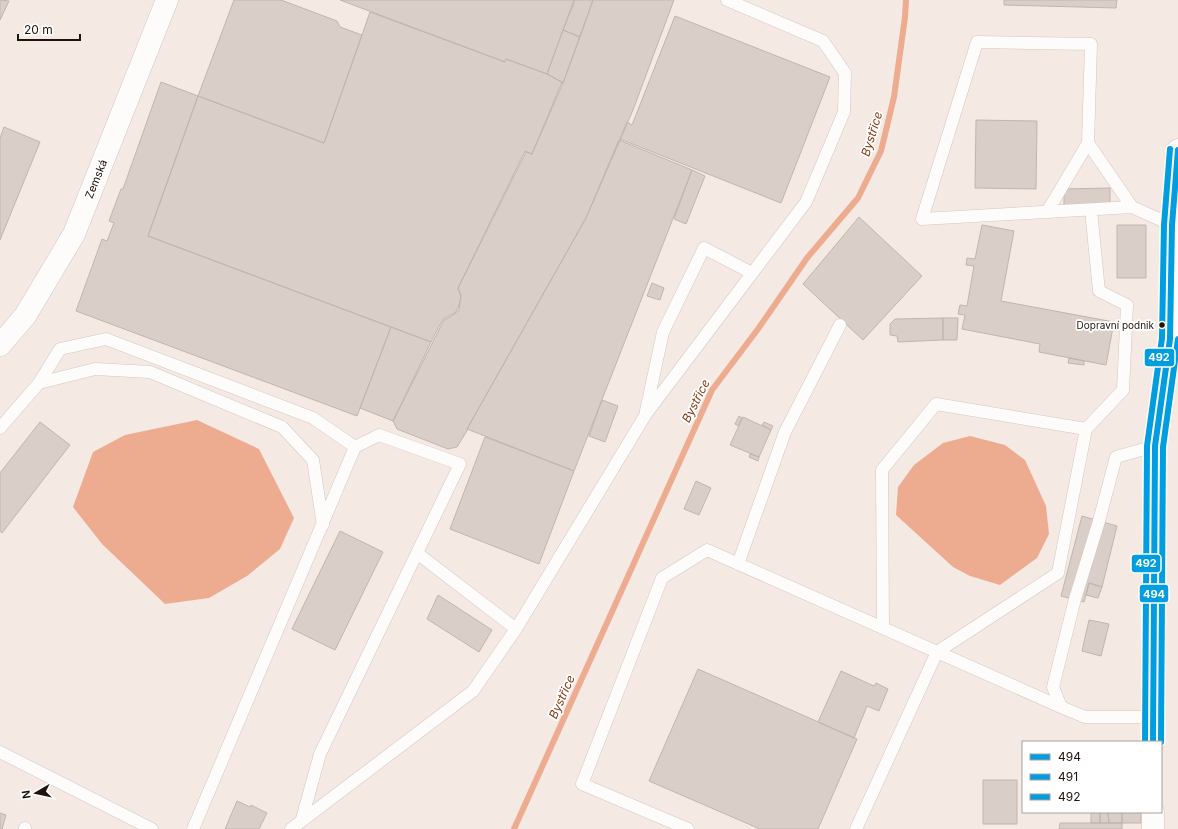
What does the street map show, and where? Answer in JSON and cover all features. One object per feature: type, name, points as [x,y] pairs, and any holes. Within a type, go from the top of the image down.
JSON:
[{"type":"street","name":"Zemská","points":[[0,345],[25,316],[74,234],[166,0]]},
{"type":"street","points":[[1153,741],[1155,446],[1170,339],[1172,225],[1178,150]]},
{"type":"street","points":[[1153,813],[1153,829]]},
{"type":"lane","points":[[291,829],[302,819],[473,691],[516,629],[646,414],[806,202],[844,112],[845,73],[823,41],[727,0]]},
{"type":"lane","points":[[1046,212],[1088,143],[1091,44],[977,42],[922,220],[1132,207],[1172,225]]},
{"type":"lane","points":[[1088,143],[1132,207]]},
{"type":"lane","points":[[856,829],[937,652],[1058,573],[1086,429],[1123,390],[1127,305],[1099,291],[1091,210]]},
{"type":"lane","points":[[646,414],[663,332],[704,248],[752,273]]},
{"type":"lane","points":[[738,564],[785,432],[840,325]]},
{"type":"lane","points":[[0,428],[39,383],[60,349],[106,339],[313,418],[355,447]]},
{"type":"lane","points":[[39,383],[95,368],[150,372],[282,427],[313,460],[323,525]]},
{"type":"lane","points":[[883,628],[882,470],[936,404],[1086,429]]},
{"type":"lane","points":[[193,829],[355,447],[379,435],[460,464],[320,754],[302,819]]},
{"type":"lane","points":[[1061,707],[1053,687],[1075,599],[1099,521],[1116,457],[1155,446]]},
{"type":"lane","points":[[688,829],[582,784],[662,578],[707,550],[1061,707],[1085,716],[1153,716]]},
{"type":"lane","points":[[417,553],[516,629]]},
{"type":"lane","points":[[0,752],[152,829]]},
{"type":"shaded area","points":[[197,420],[259,449],[294,518],[280,549],[247,576],[209,598],[165,604],[102,544],[73,507],[93,452],[125,435]]},
{"type":"shaded area","points":[[970,436],[1005,445],[1025,460],[1046,506],[1049,534],[1037,558],[1000,585],[970,576],[953,567],[896,515],[898,487],[914,465],[943,443]]},
{"type":"building","points":[[0,0],[9,1],[0,20]]},
{"type":"building","points":[[234,0],[281,0],[337,21],[340,27],[362,35],[324,143],[198,96]]},
{"type":"building","points":[[340,0],[574,0],[547,74],[506,59],[505,62]]},
{"type":"building","points":[[575,0],[593,0],[580,37],[563,30]]},
{"type":"building","points":[[593,0],[674,0],[633,110],[586,218],[468,429],[457,447],[448,449],[397,429],[393,421],[444,320],[459,310],[461,295],[458,288],[526,152],[532,154],[563,83]]},
{"type":"building","points":[[1004,0],[1117,0],[1116,8],[1004,5]]},
{"type":"building","points":[[370,12],[505,62],[506,59],[547,74],[562,82],[532,154],[525,151],[458,288],[461,298],[458,308],[455,313],[443,319],[431,342],[148,236],[198,96],[324,143]]},
{"type":"building","points":[[675,16],[830,77],[781,203],[620,139],[627,122],[632,125]]},
{"type":"building","points":[[563,30],[580,37],[563,83],[547,74]]},
{"type":"building","points":[[161,82],[198,96],[148,236],[391,327],[357,416],[76,311],[102,239],[107,241],[114,223],[109,221],[121,189],[123,189]]},
{"type":"building","points":[[976,120],[1037,121],[1036,189],[975,188]]},
{"type":"building","points":[[4,127],[40,142],[0,240],[0,138]]},
{"type":"building","points":[[619,140],[692,170],[574,471],[467,429],[586,218]]},
{"type":"building","points":[[692,170],[705,176],[686,224],[674,219]]},
{"type":"building","points":[[1110,188],[1110,205],[1064,206],[1064,189]]},
{"type":"building","points":[[859,217],[922,276],[863,340],[803,284]]},
{"type":"building","points":[[982,225],[1014,231],[1001,301],[1114,322],[1106,365],[1039,352],[1040,344],[962,329],[965,315],[958,314],[960,305],[967,306],[974,266],[966,265],[967,258],[975,259]]},
{"type":"building","points":[[1117,225],[1146,225],[1146,278],[1117,278]]},
{"type":"building","points":[[652,283],[664,288],[660,300],[647,296]]},
{"type":"building","points":[[943,318],[943,340],[898,342],[897,336],[890,335],[890,324],[895,319]]},
{"type":"building","points":[[943,318],[958,318],[957,340],[943,340]]},
{"type":"building","points":[[391,327],[431,342],[393,421],[360,408]]},
{"type":"building","points":[[1069,358],[1084,361],[1084,365],[1068,363]]},
{"type":"building","points":[[602,400],[618,406],[605,442],[589,436]]},
{"type":"building","points":[[739,416],[742,418],[738,426],[735,424]]},
{"type":"building","points":[[743,417],[771,430],[759,457],[730,445]]},
{"type":"building","points":[[40,422],[70,445],[2,533],[0,531],[0,473]]},
{"type":"building","points":[[764,422],[773,426],[771,430],[762,425]]},
{"type":"building","points":[[485,437],[574,471],[539,564],[450,529]]},
{"type":"building","points":[[750,454],[759,457],[758,461],[749,457]]},
{"type":"building","points":[[696,481],[711,488],[699,515],[684,509]]},
{"type":"building","points":[[1082,516],[1117,526],[1102,587],[1089,583],[1084,602],[1061,596]]},
{"type":"building","points":[[340,531],[383,552],[335,650],[292,629]]},
{"type":"building","points":[[1089,583],[1102,587],[1098,598],[1086,595]]},
{"type":"building","points":[[438,595],[492,630],[479,652],[427,619]]},
{"type":"building","points":[[1089,620],[1109,624],[1101,656],[1082,651]]},
{"type":"building","points":[[698,669],[857,739],[818,829],[760,829],[649,781]]},
{"type":"building","points":[[841,671],[874,686],[876,683],[888,689],[879,711],[867,706],[854,738],[818,722]]},
{"type":"building","points":[[983,780],[1017,780],[1017,824],[983,824]]},
{"type":"building","points":[[237,801],[250,807],[251,805],[267,813],[259,829],[225,829]]},
{"type":"building","points":[[0,813],[6,815],[2,829],[0,829]]},
{"type":"building","points":[[1091,813],[1100,813],[1100,823],[1091,823]]},
{"type":"building","points":[[1100,813],[1108,813],[1109,823],[1100,823]]},
{"type":"building","points":[[1108,813],[1122,813],[1122,823],[1109,823]]},
{"type":"building","points":[[1122,813],[1141,813],[1141,823],[1122,823]]},
{"type":"building","points":[[1060,823],[1122,823],[1122,829],[1059,829]]},
{"type":"waterway","name":"Bystřice","points":[[514,829],[712,390],[758,329],[807,258],[858,198],[881,151],[894,97],[906,0]]},
{"type":"transit line","name":"492","points":[[1145,741],[1147,446],[1162,338],[1164,225],[1170,149]]},
{"type":"transit line","name":"494","points":[[1153,741],[1155,446],[1170,339],[1172,225],[1178,150]]},
{"type":"transit line","name":"491","points":[[1161,741],[1163,447],[1178,339]]},
{"type":"place","name":"Dopravní podnik","points":[[1162,325]]}]
